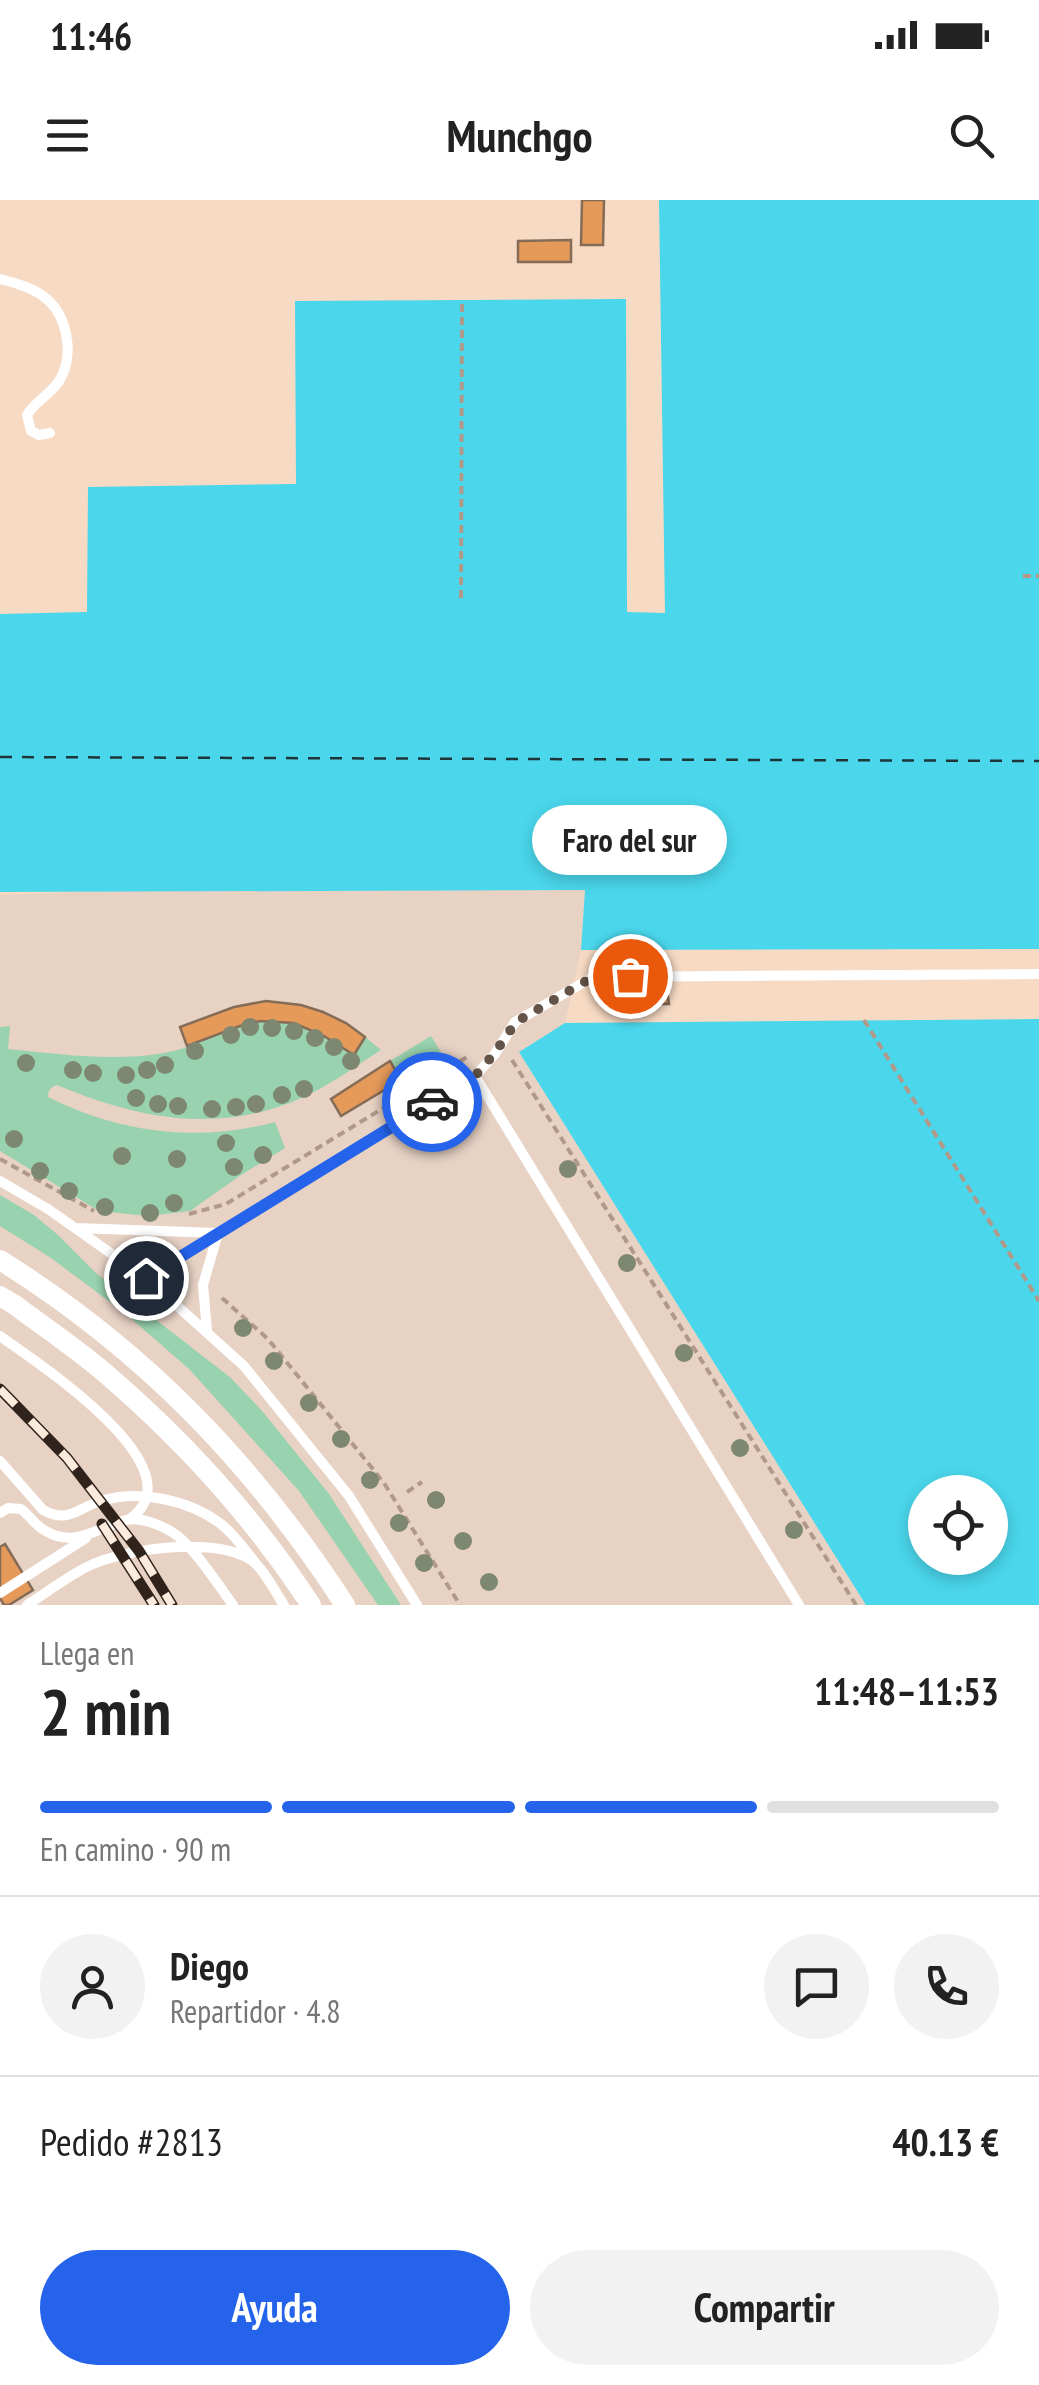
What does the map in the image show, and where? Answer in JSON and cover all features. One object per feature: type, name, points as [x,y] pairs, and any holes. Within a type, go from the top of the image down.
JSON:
[{"type":"street","points":[[0,1260],[108,1336],[222,1442],[286,1520],[345,1605]]},
{"type":"street","points":[[0,1296],[110,1376],[152,1415],[262,1536],[312,1605]]},
{"type":"lane","points":[[0,279],[46,298],[59,314],[67,338],[67,362],[59,381],[27,416],[31,431],[39,435],[50,433]]},
{"type":"lane","points":[[146,1278],[475,1076],[516,1022],[593,977],[1039,974]]},
{"type":"lane","points":[[475,1076],[800,1605]]},
{"type":"lane","points":[[0,1181],[146,1278],[244,1366],[349,1496],[417,1605]]},
{"type":"lane","points":[[76,1228],[218,1233]]},
{"type":"lane","points":[[207,1332],[204,1285],[218,1233]]},
{"type":"lane","points":[[0,1336],[75,1391],[126,1440],[148,1478],[147,1497],[128,1520],[91,1535],[0,1593]]},
{"type":"lane","points":[[0,1461],[43,1510],[59,1516],[75,1514],[114,1498],[147,1497],[178,1503],[221,1524],[245,1548],[284,1605]]},
{"type":"lane","points":[[0,1513],[8,1508],[21,1508],[43,1530],[55,1535],[91,1535]]},
{"type":"lane","points":[[128,1520],[172,1532],[234,1605]]},
{"type":"lane","points":[[27,1605],[94,1564],[139,1551],[216,1548],[257,1565]]},
{"type":"lane","points":[[59,1556],[58,1571],[73,1576]]},
{"type":"path","points":[[461,598],[462,300]]},
{"type":"path","points":[[1023,576],[1039,576]]},
{"type":"path","points":[[864,1020],[1039,1301]]},
{"type":"path","points":[[182,1216],[226,1204],[480,1048]]},
{"type":"path","points":[[514,1060],[856,1605]]},
{"type":"path","points":[[406,1492],[422,1482]]},
{"type":"shaded area","points":[[130,890],[585,890],[581,950],[565,1023],[519,1052],[866,1605],[0,1605],[0,895]]},
{"type":"green space","points":[[260,1021],[294,1023],[353,1054],[365,1037],[381,1050],[314,1092],[249,1115],[217,1119],[153,1115],[57,1085],[49,1092],[48,1097],[103,1119],[160,1131],[217,1132],[275,1122],[285,1148],[190,1211],[148,1216],[99,1211],[0,1151],[0,1027],[10,1026],[8,1049],[125,1057],[176,1050]]},
{"type":"green space","points":[[431,1036],[442,1054],[401,1080],[390,1061]]},
{"type":"green space","points":[[0,1195],[34,1215],[97,1274],[231,1378],[329,1494],[401,1605],[378,1605],[299,1491],[189,1369],[126,1314],[0,1226]]},
{"type":"water","points":[[659,200],[1039,200],[1039,949],[581,950],[585,890],[0,892],[0,614],[87,612],[88,487],[296,484],[295,301],[626,299],[627,612],[665,613]]},
{"type":"water","points":[[1039,1019],[1039,1605],[866,1605],[519,1052],[565,1023]]},
{"type":"building","points":[[582,200],[604,200],[603,245],[581,245]]},
{"type":"building","points":[[571,240],[571,262],[518,262],[518,241]]},
{"type":"building","points":[[666,982],[669,1004],[605,1004],[605,985]]},
{"type":"building","points":[[266,1001],[323,1012],[365,1037],[354,1055],[294,1023],[260,1021],[187,1046],[180,1027],[234,1007]]},
{"type":"building","points":[[390,1061],[401,1080],[341,1116],[331,1099]]},
{"type":"building","points":[[5,1544],[33,1590],[9,1605],[4,1605],[0,1598],[0,1547]]},
{"type":"ferry route","points":[[0,757],[1039,761]]},
{"type":"railway","points":[[0,1389],[67,1458],[139,1551],[172,1605]]},
{"type":"railway","points":[[102,1524],[154,1605]]},
{"type":"way so far","points":[[432,1102],[475,1076],[516,1022],[593,977],[630,976]]},
{"type":"place","name":"Faro del sur","points":[[630,976]]},
{"type":"route","points":[[146,1278],[432,1102]]}]
